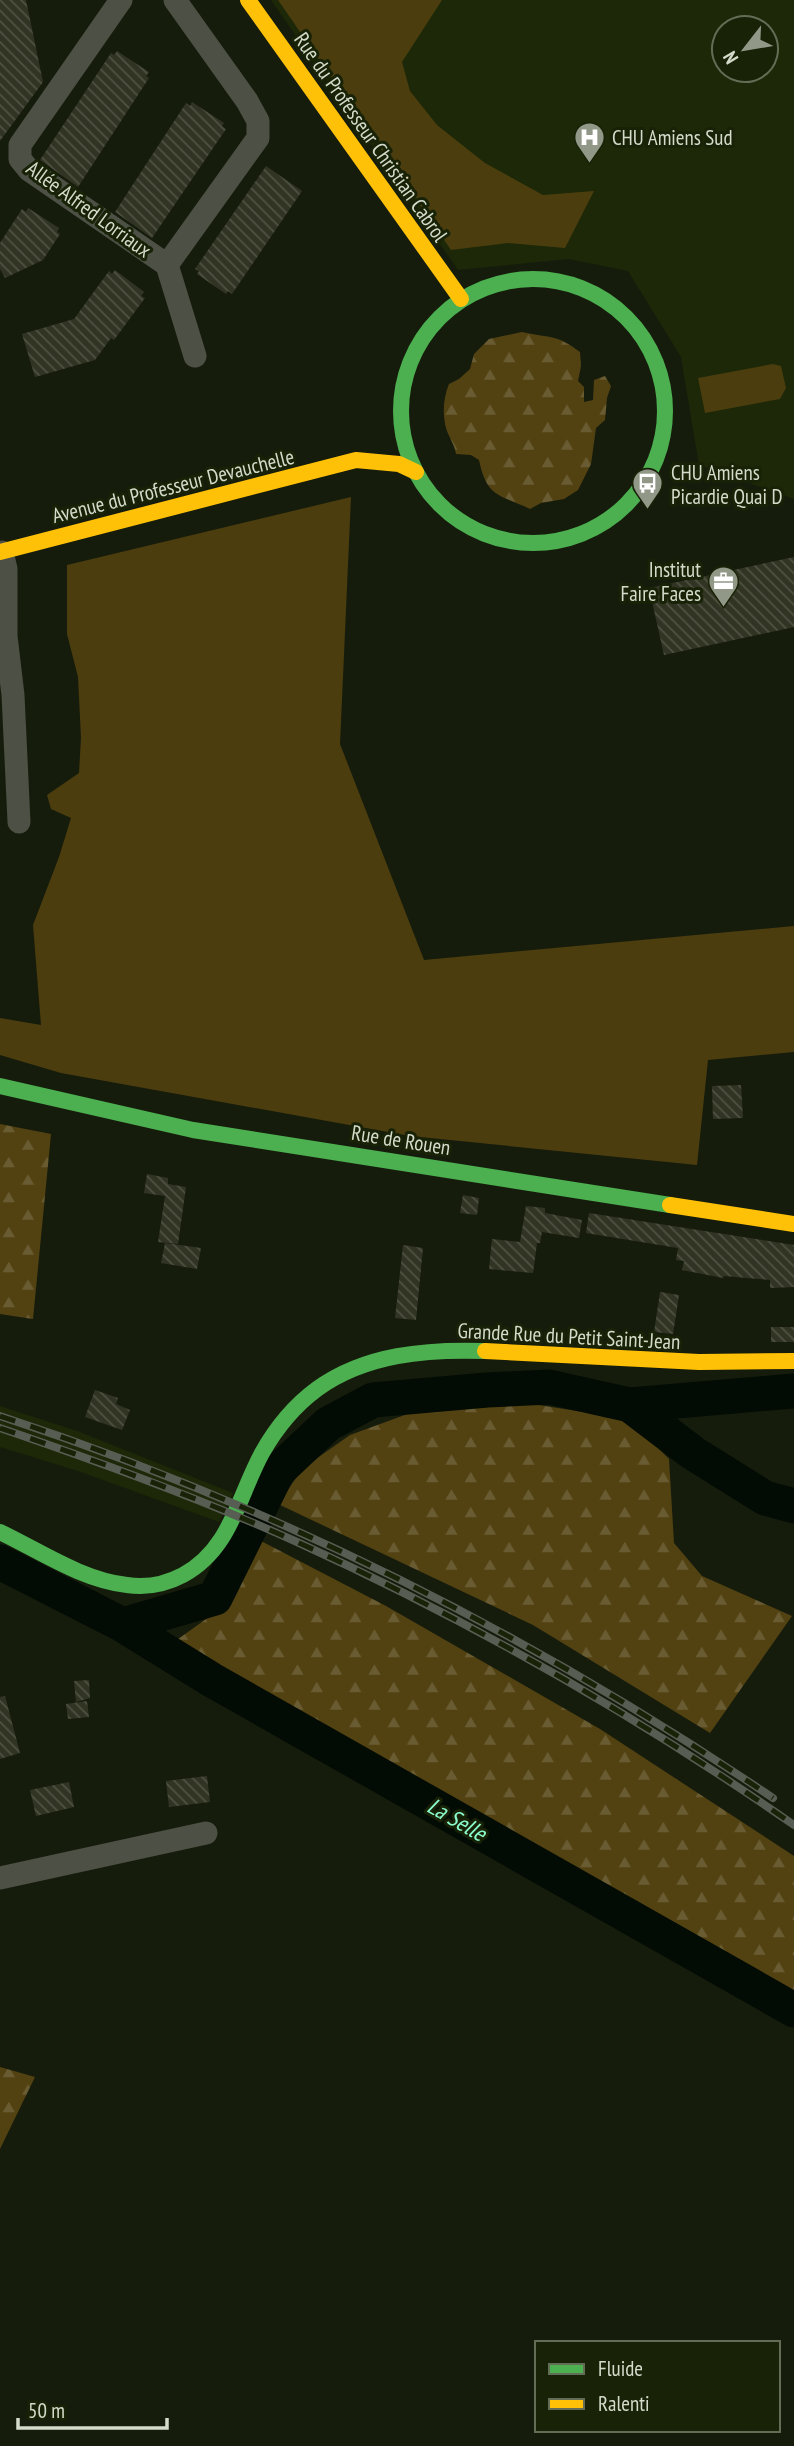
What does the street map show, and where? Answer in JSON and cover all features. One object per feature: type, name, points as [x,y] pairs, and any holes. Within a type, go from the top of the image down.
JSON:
[{"type":"street","name":"Allée Alfred Lorriaux","points":[[121,0],[20,145],[20,159],[38,177],[167,265],[195,356]]},
{"type":"street","points":[[167,265],[258,138],[258,121],[247,102],[175,0]]},
{"type":"street","name":"Rue du Professeur Christian Cabrol","points":[[248,0],[461,299]]},
{"type":"street","points":[[524,278],[557,280],[598,295],[631,322],[647,344],[658,368],[663,389],[665,411],[661,443],[650,472],[635,498],[592,529],[560,540],[526,543],[493,537],[449,514],[435,500],[416,472],[405,446],[400,419],[403,384],[414,351],[434,322],[461,299],[491,285],[524,278]]},
{"type":"street","points":[[356,460],[380,441],[400,419]]},
{"type":"street","points":[[356,460],[399,464],[416,472]]},
{"type":"street","name":"Avenue du Professeur Devauchelle","points":[[1,552],[356,460]]},
{"type":"street","points":[[1,552],[6,569],[6,636],[13,695],[19,822]]},
{"type":"street","name":"Rue de Rouen","points":[[1,1088],[193,1130],[794,1224]]},
{"type":"street","name":"Grande Rue du Petit Saint-Jean","points":[[0,1532],[111,1582],[149,1586],[175,1579],[198,1566],[217,1549],[237,1512],[259,1459],[271,1438],[298,1405],[329,1381],[349,1370],[390,1358],[466,1350],[707,1364],[794,1361]]},
{"type":"street","points":[[0,1878],[206,1833]]},
{"type":"shaded area","name":"CHU Amiens Sud","points":[[271,0],[794,0],[794,499],[699,465],[681,357],[628,271],[569,259],[458,270]]},
{"type":"shaded area","points":[[278,0],[442,0],[402,62],[410,91],[437,125],[485,163],[543,195],[594,191],[565,248],[508,243],[451,250]]},
{"type":"shaded area","points":[[773,364],[781,366],[786,388],[780,399],[705,413],[698,378]]},
{"type":"shaded area","points":[[351,497],[340,744],[424,960],[794,926],[794,1052],[708,1060],[697,1165],[410,1136],[61,1073],[0,1055],[0,1018],[41,1025],[33,925],[71,818],[51,809],[47,795],[79,773],[81,738],[78,677],[67,634],[67,565]]},
{"type":"shaded area","points":[[0,1406],[77,1431],[233,1493],[219,1522],[81,1472],[0,1447]]},
{"type":"green space","points":[[522,332],[558,339],[580,352],[578,381],[584,387],[584,402],[593,400],[594,380],[605,376],[611,386],[605,420],[596,428],[591,464],[578,490],[564,499],[541,503],[530,509],[502,497],[490,488],[479,460],[471,455],[456,454],[445,426],[444,414],[445,395],[449,384],[470,369],[474,354],[489,339]]},
{"type":"green space","points":[[0,1124],[51,1134],[33,1319],[0,1314]]},
{"type":"green space","points":[[532,1404],[629,1419],[669,1459],[674,1543],[702,1576],[792,1616],[710,1733],[533,1625],[278,1504],[303,1468],[350,1435],[413,1412]]},
{"type":"green space","points":[[261,1541],[386,1606],[600,1729],[794,1856],[794,1996],[174,1642],[227,1604]]},
{"type":"green space","points":[[0,2067],[35,2077],[0,2149]]},
{"type":"building","points":[[0,0],[26,0],[43,82],[0,141]]},
{"type":"building","points":[[117,51],[149,72],[146,76],[149,78],[78,187],[40,160],[111,53],[114,55]]},
{"type":"building","points":[[192,102],[224,123],[222,126],[226,129],[152,238],[115,212],[186,103],[190,106]]},
{"type":"building","points":[[266,166],[302,191],[232,294],[228,291],[226,294],[197,274],[199,271],[195,269]]},
{"type":"building","points":[[28,208],[59,228],[57,232],[60,234],[43,260],[5,278],[0,269],[0,243],[22,209],[26,212]]},
{"type":"building","points":[[115,270],[144,292],[141,296],[145,298],[114,340],[111,338],[95,360],[35,377],[22,334],[74,319],[109,271],[112,274]]},
{"type":"building","name":"Institut Faire Faces","points":[[794,557],[794,627],[664,655],[649,588]]},
{"type":"building","points":[[741,1085],[743,1118],[713,1119],[712,1086]]},
{"type":"building","points":[[147,1174],[168,1178],[168,1184],[186,1187],[178,1244],[158,1242],[165,1196],[144,1193]]},
{"type":"building","points":[[463,1195],[479,1198],[477,1215],[460,1213]]},
{"type":"building","points":[[526,1206],[545,1208],[545,1213],[582,1220],[579,1238],[542,1232],[540,1243],[537,1243],[533,1273],[489,1269],[492,1239],[520,1242]]},
{"type":"building","points":[[589,1213],[794,1245],[794,1287],[770,1288],[770,1280],[723,1278],[682,1270],[684,1261],[676,1260],[678,1248],[586,1233]]},
{"type":"building","points":[[165,1243],[201,1248],[197,1269],[161,1263]]},
{"type":"building","points":[[403,1245],[423,1248],[416,1320],[395,1318]]},
{"type":"building","points":[[660,1292],[679,1295],[673,1334],[654,1332]]},
{"type":"building","points":[[771,1327],[794,1327],[794,1342],[771,1342]]},
{"type":"building","points":[[95,1390],[118,1398],[116,1404],[130,1410],[122,1430],[85,1417]]},
{"type":"building","points":[[89,1680],[90,1698],[76,1702],[74,1681]]},
{"type":"building","points":[[5,1696],[20,1753],[0,1759],[0,1697]]},
{"type":"building","points":[[87,1701],[89,1717],[68,1719],[66,1704]]},
{"type":"building","points":[[207,1776],[210,1802],[169,1807],[166,1781]]},
{"type":"building","points":[[69,1782],[74,1807],[36,1816],[30,1790]]},
{"type":"waterway","name":"La Selle","points":[[0,1562],[123,1625],[215,1598],[278,1471],[328,1424],[373,1400],[549,1387],[630,1405],[794,1391]]},
{"type":"waterway","name":"La Selle","points":[[630,1405],[693,1453],[765,1498],[794,1506]]},
{"type":"waterway","name":"La Selle","points":[[123,1625],[212,1680],[794,2010]]},
{"type":"railway","points":[[0,1416],[204,1491],[400,1580],[589,1682],[773,1798]]},
{"type":"railway","points":[[0,1428],[224,1510],[362,1572],[426,1604],[614,1708],[794,1825]]},
{"type":"traffic: fast","points":[[533,279],[584,289],[617,309],[635,327],[655,360],[665,411],[655,462],[635,495],[617,513],[584,533],[533,543],[482,533],[449,513],[431,495],[411,462],[401,411],[411,360],[431,327],[449,309],[482,289],[533,279]]},
{"type":"traffic: fast","points":[[0,1086],[193,1130],[670,1205]]},
{"type":"traffic: fast","points":[[0,1532],[62,1564],[110,1582],[142,1586],[170,1581],[199,1564],[223,1537],[267,1444],[293,1410],[317,1389],[355,1368],[397,1356],[441,1351],[485,1351]]},
{"type":"traffic: slow","points":[[248,0],[461,299]]},
{"type":"traffic: slow","points":[[0,552],[356,460],[399,464],[416,472]]},
{"type":"traffic: slow","points":[[670,1205],[794,1224]]},
{"type":"traffic: slow","points":[[485,1351],[699,1362],[794,1361]]},
{"type":"place","name":"CHU Amiens Sud","points":[[589,164]]},
{"type":"place","name":"CHU Amiens Picardie Quai D","points":[[648,511]]},
{"type":"place","name":"Institut Faire Faces","points":[[724,608]]}]
